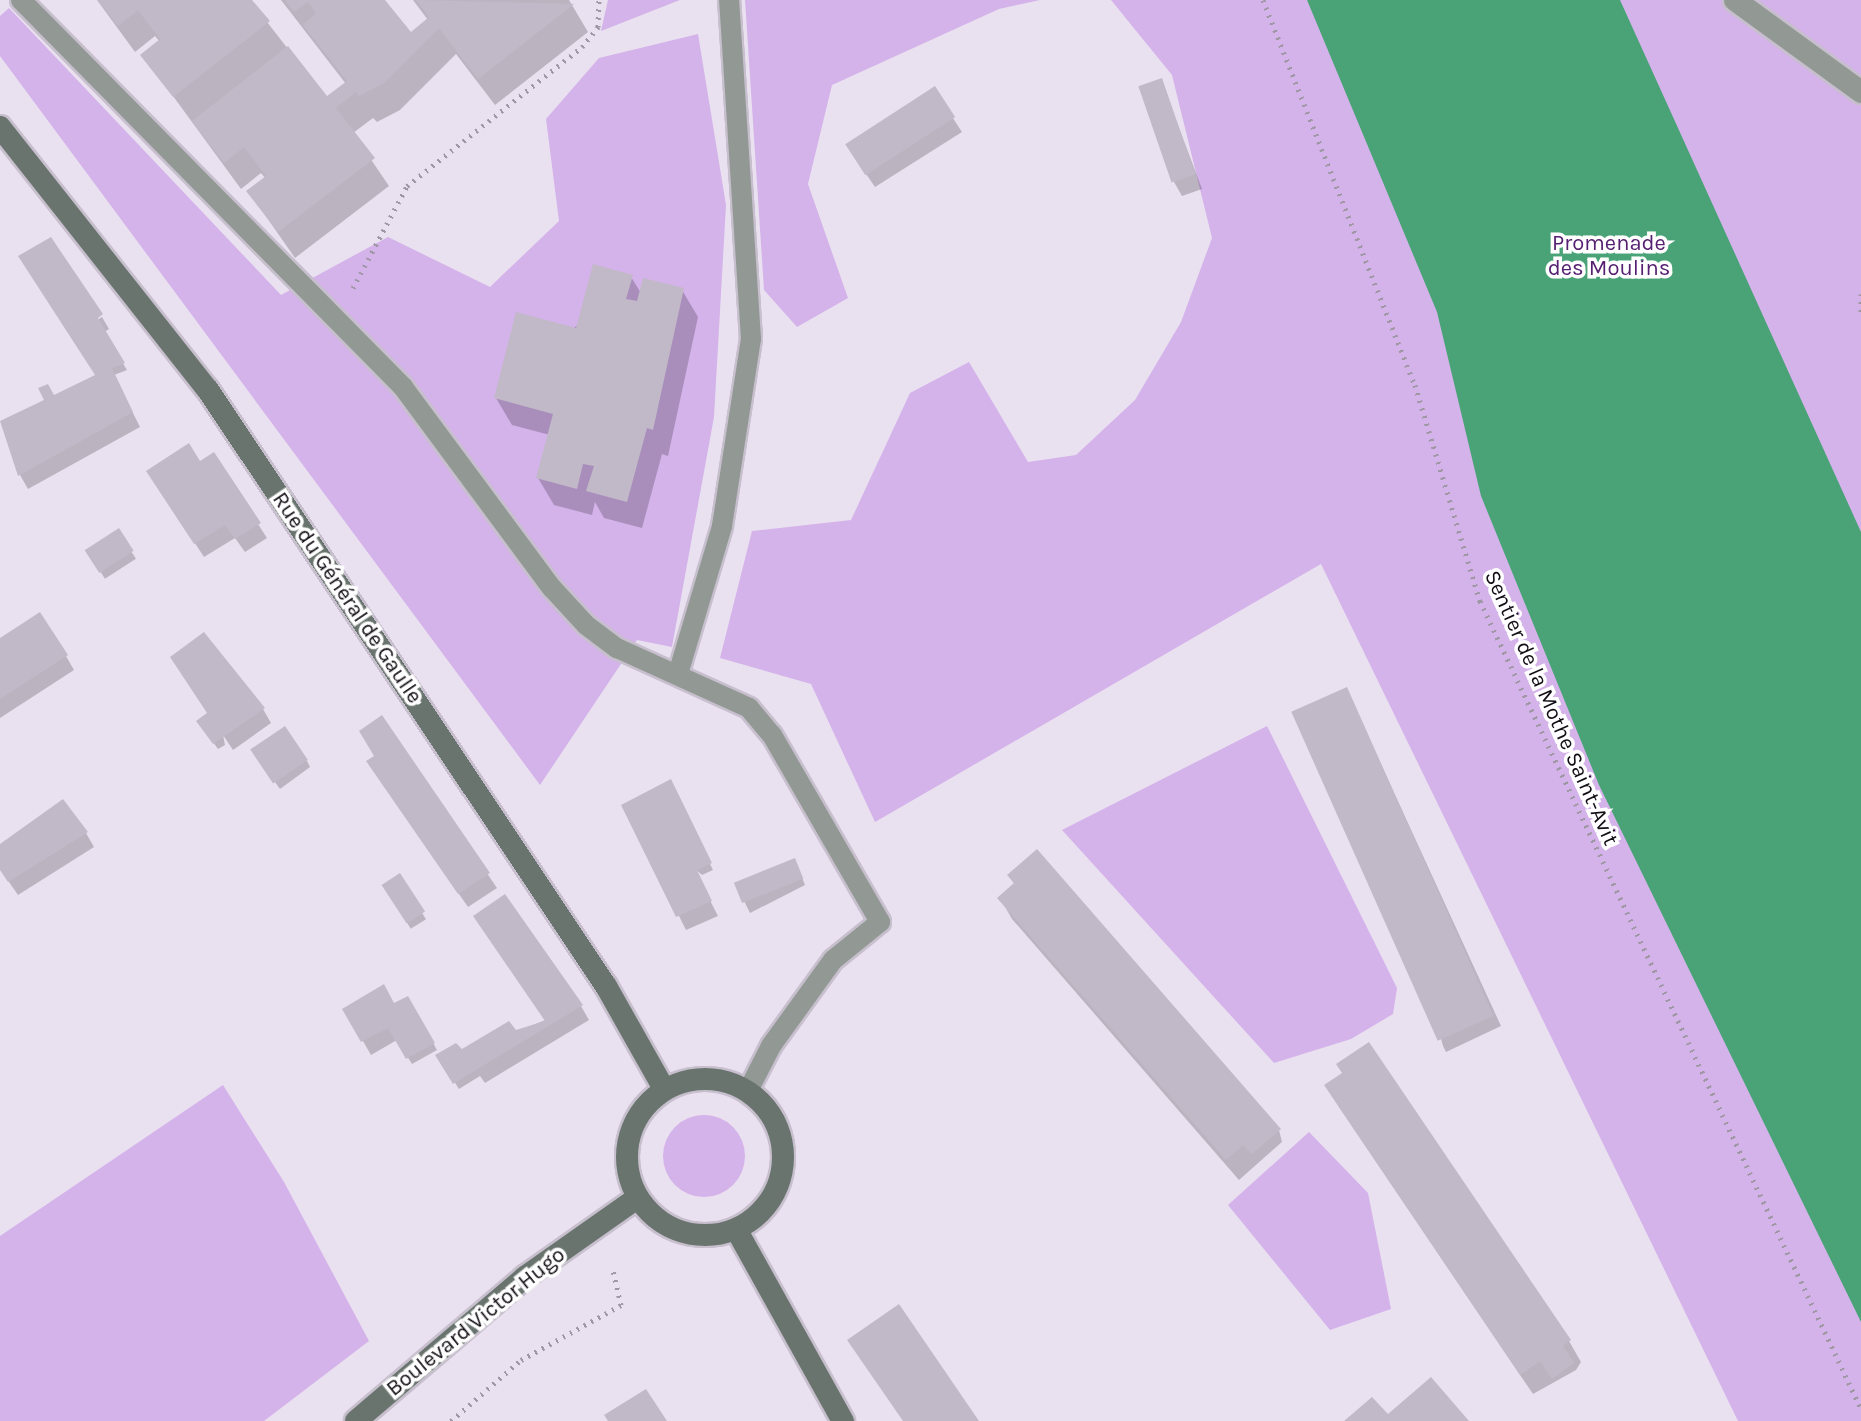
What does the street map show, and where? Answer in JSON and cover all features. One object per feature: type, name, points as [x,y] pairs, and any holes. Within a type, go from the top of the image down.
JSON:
[{"type":"main road","name":"Rue du Général de Gaulle","points":[[0,127],[208,390],[606,986],[664,1089]]},
{"type":"main road","points":[[707,1078],[748,1091],[772,1118],[783,1152],[771,1198],[736,1229],[714,1235],[670,1228],[637,1198],[628,1175],[632,1126],[664,1089],[707,1078]]},
{"type":"main road","name":"Boulevard Victor Hugo","points":[[356,1421],[525,1277],[637,1198]]},
{"type":"main road","points":[[736,1229],[843,1421]]},
{"type":"street","points":[[1735,0],[1861,92]]},
{"type":"lane","points":[[21,0],[403,387],[552,588],[586,625],[617,648],[749,708],[772,735],[880,922],[833,960],[771,1046],[748,1091]]},
{"type":"lane","points":[[678,674],[722,526],[751,339],[729,0]]},
{"type":"path","points":[[353,288],[407,186],[582,47],[598,27],[599,0]]},
{"type":"path","name":"Sentier de la Mothe Saint-Avit","points":[[1263,0],[1415,385],[1480,601],[1861,1409]]},
{"type":"path","points":[[1861,294],[1861,313]]},
{"type":"path","points":[[451,1421],[521,1360],[621,1305],[612,1267]]},
{"type":"green space","points":[[608,0],[680,0],[601,31]]},
{"type":"green space","points":[[745,0],[1040,0],[999,9],[832,85],[808,184],[848,298],[797,327],[764,290]]},
{"type":"green space","name":"Promenade des Moulins","points":[[1111,0],[1861,0],[1861,1421],[1738,1421],[1321,564],[875,822],[811,684],[720,658],[752,531],[851,520],[910,393],[969,362],[1028,462],[1076,455],[1135,400],[1181,322],[1212,238],[1172,75]]},
{"type":"green space","points":[[9,8],[281,295],[388,237],[490,287],[559,221],[546,119],[599,58],[698,34],[726,205],[714,417],[672,647],[637,640],[540,785],[0,56],[0,16]]},
{"type":"green space","points":[[1267,726],[1397,988],[1393,1014],[1351,1039],[1274,1063],[1062,830]]},
{"type":"green space","points":[[223,1085],[284,1182],[369,1341],[264,1421],[0,1421],[0,1236]]},
{"type":"green space","points":[[704,1115],[720,1118],[733,1127],[742,1140],[745,1156],[742,1172],[733,1185],[720,1194],[704,1197],[688,1194],[675,1185],[666,1172],[663,1156],[666,1140],[675,1127],[688,1118]]},
{"type":"green space","points":[[1309,1132],[1368,1193],[1391,1309],[1330,1330],[1228,1205]]},
{"type":"shaded area","name":"Promenade des Moulins","points":[[1307,0],[1620,0],[1861,532],[1861,1322],[1599,785],[1481,496],[1437,312]]},
{"type":"building","points":[[98,0],[252,0],[270,21],[173,97],[140,55],[160,39],[138,10],[118,26]]},
{"type":"building","points":[[285,0],[385,0],[411,32],[429,17],[416,0],[574,4],[478,79],[439,28],[384,83],[359,96],[356,92],[336,108],[375,158],[278,232],[246,191],[266,176],[244,147],[224,163],[192,121],[288,46],[327,96],[347,81],[303,25],[316,13],[308,2],[294,12]]},
{"type":"building","points":[[1162,78],[1195,174],[1172,183],[1138,86]]},
{"type":"building","points":[[935,86],[955,117],[865,175],[845,144]]},
{"type":"building","points":[[51,237],[103,314],[98,318],[125,363],[112,368],[133,412],[18,476],[0,421],[44,400],[38,388],[48,384],[54,395],[95,375],[18,256]]},
{"type":"building","points":[[593,264],[633,275],[626,299],[637,301],[643,278],[684,288],[653,430],[647,428],[627,502],[586,491],[594,466],[583,464],[577,489],[536,478],[553,414],[494,398],[516,312],[576,328]]},
{"type":"building","points":[[189,443],[200,461],[214,452],[261,523],[235,539],[225,525],[194,544],[146,471]]},
{"type":"building","points":[[119,528],[134,551],[99,573],[85,550]]},
{"type":"building","points":[[40,612],[68,655],[0,699],[0,638]]},
{"type":"building","points":[[204,632],[265,708],[213,744],[196,721],[207,713],[170,657]]},
{"type":"building","points":[[1347,687],[1493,1016],[1438,1041],[1291,712]]},
{"type":"building","points":[[382,715],[490,873],[458,894],[366,761],[374,756],[359,731]]},
{"type":"building","points":[[285,726],[308,760],[273,783],[250,749]]},
{"type":"building","points":[[671,779],[712,863],[697,870],[712,901],[676,917],[621,805]]},
{"type":"building","points":[[63,799],[88,832],[8,882],[0,870],[0,844]]},
{"type":"building","points":[[1037,849],[1281,1129],[1252,1154],[1243,1145],[1226,1160],[997,898],[1014,883],[1007,875]]},
{"type":"building","points":[[795,858],[803,878],[742,903],[734,883]]},
{"type":"building","points":[[400,873],[425,912],[407,924],[382,885]]},
{"type":"building","points":[[505,894],[583,1005],[453,1084],[435,1055],[456,1043],[462,1049],[509,1021],[516,1030],[545,1021],[473,916]]},
{"type":"building","points":[[384,984],[394,1003],[408,996],[435,1043],[406,1059],[388,1028],[361,1042],[342,1009]]},
{"type":"building","points":[[1369,1042],[1571,1340],[1563,1346],[1574,1363],[1552,1379],[1540,1361],[1520,1375],[1324,1085],[1342,1073],[1336,1064]]},
{"type":"building","points":[[899,1304],[979,1421],[903,1421],[847,1340]]},
{"type":"building","points":[[1431,1377],[1469,1421],[1344,1421],[1372,1397],[1388,1414]]},
{"type":"building","points":[[646,1389],[667,1421],[608,1421],[604,1415]]}]
